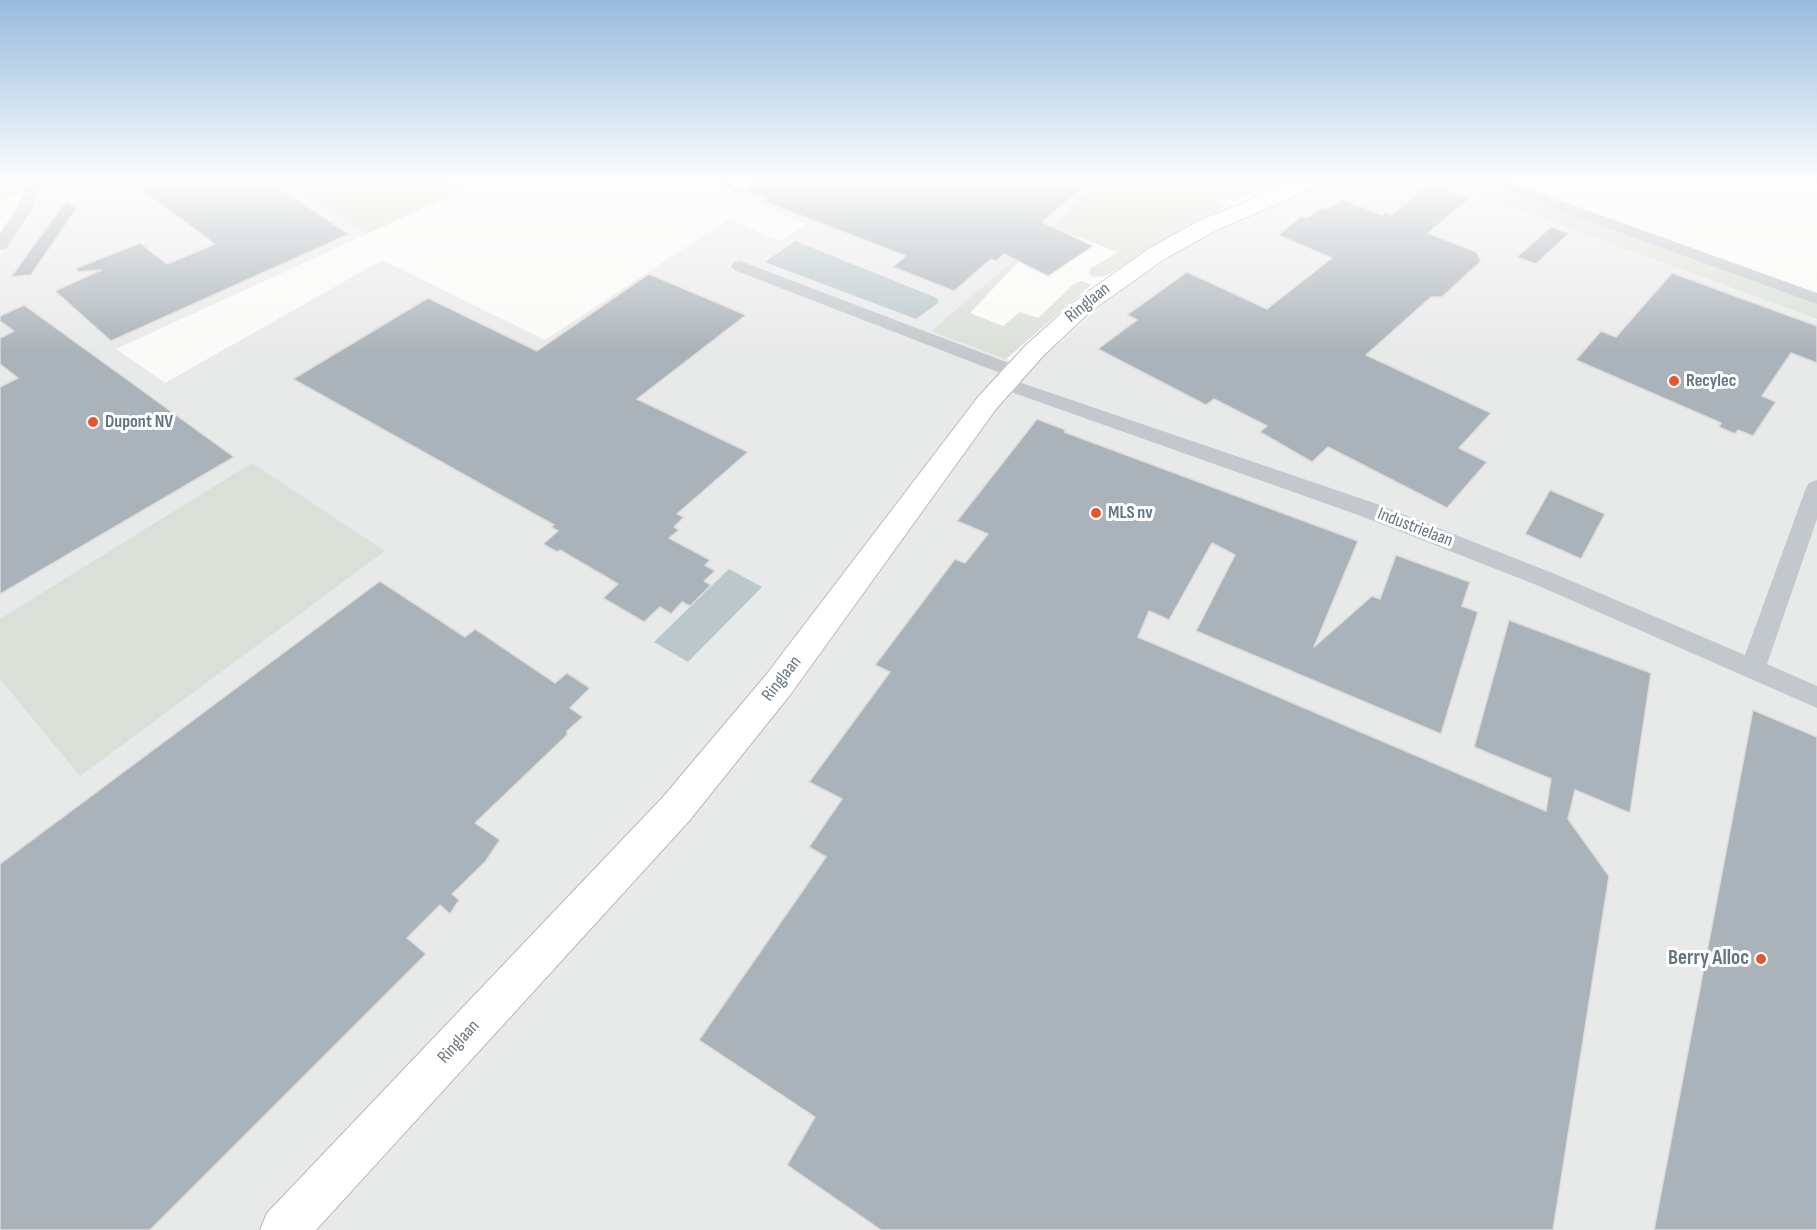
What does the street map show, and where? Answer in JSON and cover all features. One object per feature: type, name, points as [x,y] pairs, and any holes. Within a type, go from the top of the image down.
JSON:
[{"type":"main road","name":"Ringlaan","points":[[284,1230],[676,809],[778,685],[1009,377],[1083,306],[1150,258],[1185,238]]},
{"type":"street","points":[[1652,238],[1816,297]]},
{"type":"street","name":"Industrielaan","points":[[740,266],[1009,377],[1380,515],[1547,580],[1817,697]]},
{"type":"street","points":[[1753,668],[1817,488]]},
{"type":"shaded area","points":[[13,238],[357,238],[116,349],[165,383],[382,260],[545,340],[699,238],[774,238],[780,241],[784,238],[1040,238],[932,331],[1031,368],[1118,290],[1201,238],[1597,238],[1817,319],[1817,1230],[0,1230],[0,255]]},
{"type":"shaded area","points":[[1040,238],[1055,238],[1018,262],[970,313],[1003,326],[1020,312],[1038,318],[1074,284],[1082,281],[1091,285],[1006,359],[931,331]]},
{"type":"shaded area","points":[[1082,238],[1168,238],[1106,276],[1092,277],[1089,273],[1090,269],[1118,252]]},
{"type":"shaded area","points":[[1597,238],[1642,238],[1817,302],[1817,319]]},
{"type":"shaded area","points":[[795,241],[937,298],[938,303],[916,319],[765,262]]},
{"type":"shaded area","points":[[252,463],[385,551],[80,776],[0,679],[0,619]]},
{"type":"shaded area","points":[[729,569],[762,587],[688,662],[654,642]]},
{"type":"building","points":[[39,238],[56,238],[31,275],[11,277]]},
{"type":"building","points":[[207,238],[339,238],[111,341],[55,291],[101,270],[78,272],[77,268],[140,243],[167,264],[215,244]]},
{"type":"building","points":[[860,238],[1077,238],[1093,246],[1048,276],[1004,254],[996,261],[991,259],[954,291],[893,267],[906,256]]},
{"type":"building","points":[[1286,238],[1442,238],[1476,252],[1481,261],[1442,297],[1431,297],[1366,355],[1491,413],[1459,448],[1487,462],[1447,508],[1328,447],[1312,462],[1260,432],[1267,426],[1214,399],[1206,405],[1098,349],[1137,320],[1127,315],[1187,272],[1267,309],[1332,258]]},
{"type":"building","points":[[1538,238],[1563,238],[1536,264],[1517,257]]},
{"type":"building","points":[[1672,273],[1817,326],[1817,363],[1791,353],[1762,396],[1776,402],[1753,436],[1738,430],[1735,434],[1719,427],[1721,423],[1576,360],[1601,331],[1616,337]]},
{"type":"building","points":[[649,274],[746,315],[637,399],[748,452],[677,514],[684,517],[674,527],[679,530],[669,538],[710,560],[705,565],[715,571],[704,581],[711,585],[690,606],[682,602],[671,614],[660,607],[644,622],[603,598],[618,584],[560,550],[557,552],[543,544],[558,531],[551,527],[554,525],[293,379],[428,298],[537,351]]},
{"type":"building","name":"Dupont NV","points":[[24,305],[234,457],[0,594],[0,387],[18,378],[0,364],[0,338],[14,331],[0,321],[0,316]]},
{"type":"building","points":[[1037,419],[1066,430],[1064,432],[1358,541],[1314,647],[1372,596],[1380,599],[1396,555],[1470,582],[1462,606],[1478,612],[1441,734],[1196,631],[1235,555],[1212,543],[1169,620],[1149,611],[1138,637],[1546,811],[1551,779],[1474,747],[1509,620],[1651,673],[1630,813],[1575,790],[1568,819],[1609,876],[1553,1230],[881,1230],[787,1165],[815,1117],[699,1040],[826,857],[809,847],[842,799],[809,782],[890,672],[875,665],[955,559],[965,563],[988,534],[957,521]]},
{"type":"building","points":[[1550,490],[1605,514],[1581,559],[1525,534]]},
{"type":"building","points":[[380,581],[465,637],[475,629],[555,683],[567,673],[590,688],[570,708],[583,717],[475,823],[500,840],[485,862],[452,894],[459,900],[450,914],[440,905],[407,938],[426,954],[150,1230],[0,1230],[0,864]]},
{"type":"building","name":"Berry Alloc","points":[[1753,710],[1817,737],[1817,1230],[1654,1230]]},
{"type":"place","name":"Recylec","points":[[1674,381]]},
{"type":"place","name":"Dupont NV","points":[[93,422]]},
{"type":"place","name":"MLS nv","points":[[1096,513]]},
{"type":"place","name":"Berry Alloc","points":[[1761,959]]}]
